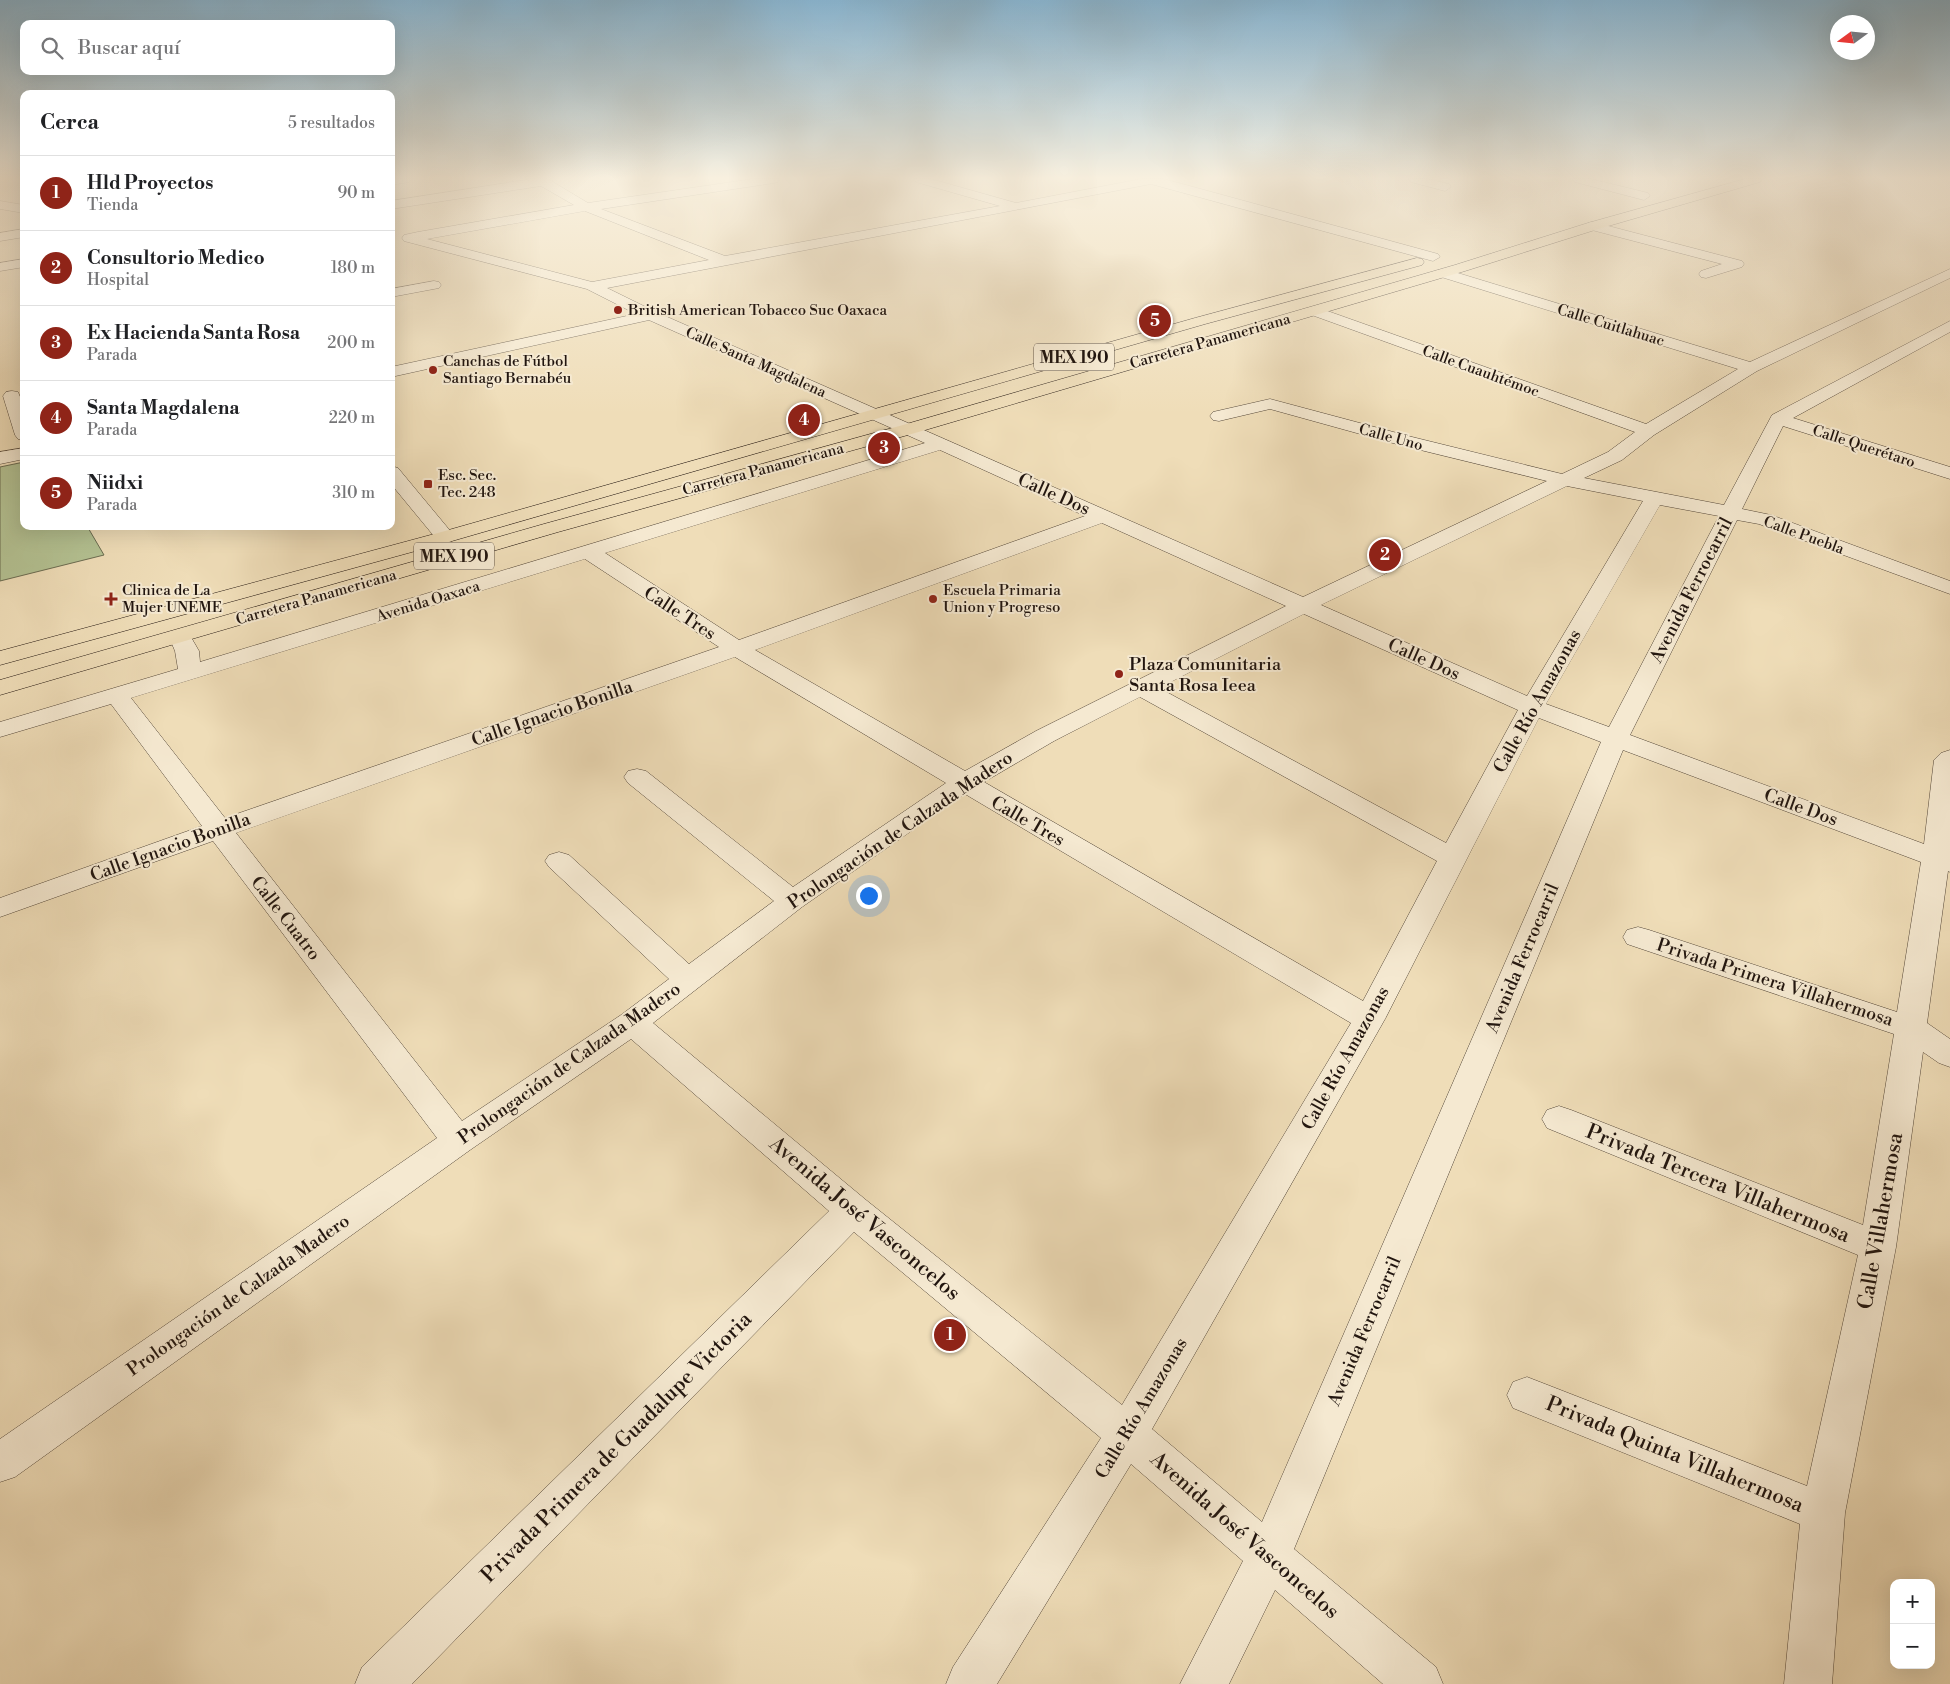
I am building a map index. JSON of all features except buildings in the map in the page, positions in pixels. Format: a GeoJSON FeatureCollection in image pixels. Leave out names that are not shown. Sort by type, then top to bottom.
{"type":"FeatureCollection","features":[{"type":"Feature","properties":{"kind":"highway","name":"Carretera Panamericana"},"geometry":{"type":"LineString","coordinates":[[0,658],[445,536],[1200,321],[1433,258]]}},
{"type":"Feature","properties":{"kind":"highway","name":"Carretera Panamericana"},"geometry":{"type":"LineString","coordinates":[[0,688],[552,528],[909,429],[1492,258]]}},
{"type":"Feature","properties":{"kind":"street","name":"Calle Santa Magdalena"},"geometry":{"type":"LineString","coordinates":[[481,258],[592,286],[650,315],[909,429]]}},
{"type":"Feature","properties":{"kind":"street"},"geometry":{"type":"LineString","coordinates":[[716,258],[722,260]]}},
{"type":"Feature","properties":{"kind":"street"},"geometry":{"type":"LineString","coordinates":[[592,286],[735,258]]}},
{"type":"Feature","properties":{"kind":"street"},"geometry":{"type":"LineString","coordinates":[[1706,274],[1737,264],[1713,258]]}},
{"type":"Feature","properties":{"kind":"street"},"geometry":{"type":"LineString","coordinates":[[0,268],[20,264]]}},
{"type":"Feature","properties":{"kind":"street"},"geometry":{"type":"LineString","coordinates":[[0,268],[20,269]]}},
{"type":"Feature","properties":{"kind":"street","name":"Calle Cuitlahuac"},"geometry":{"type":"LineString","coordinates":[[1443,273],[1751,368]]}},
{"type":"Feature","properties":{"kind":"street","name":"Prolongación de Calzada Madero"},"geometry":{"type":"LineString","coordinates":[[0,1463],[458,1141],[632,1023],[792,901],[963,783],[1045,736],[1304,605],[1615,456],[1648,431],[1751,368],[1950,273]]}},
{"type":"Feature","properties":{"kind":"street"},"geometry":{"type":"LineString","coordinates":[[395,292],[434,285]]}},
{"type":"Feature","properties":{"kind":"street","name":"Calle Cuauhtémoc"},"geometry":{"type":"LineString","coordinates":[[1314,311],[1648,431]]}},
{"type":"Feature","properties":{"kind":"street"},"geometry":{"type":"LineString","coordinates":[[395,371],[650,315]]}},
{"type":"Feature","properties":{"kind":"street"},"geometry":{"type":"LineString","coordinates":[[1778,418],[1950,326]]}},
{"type":"Feature","properties":{"kind":"street"},"geometry":{"type":"LineString","coordinates":[[12,396],[20,422]]}},
{"type":"Feature","properties":{"kind":"street","name":"Calle Uno"},"geometry":{"type":"LineString","coordinates":[[1218,416],[1270,404],[1406,441],[1564,480]]}},
{"type":"Feature","properties":{"kind":"street","name":"Calle Querétaro"},"geometry":{"type":"LineString","coordinates":[[1778,418],[1950,473]]}},
{"type":"Feature","properties":{"kind":"street","name":"Avenida Ferrocarril"},"geometry":{"type":"LineString","coordinates":[[1204,1684],[1269,1556],[1615,739],[1778,418]]}},
{"type":"Feature","properties":{"kind":"street","name":"Calle Dos"},"geometry":{"type":"LineString","coordinates":[[909,429],[1532,707],[1943,859]]}},
{"type":"Feature","properties":{"kind":"street","name":"Avenida Oaxaca"},"geometry":{"type":"LineString","coordinates":[[0,730],[942,444]]}},
{"type":"Feature","properties":{"kind":"street"},"geometry":{"type":"LineString","coordinates":[[0,458],[20,454]]}},
{"type":"Feature","properties":{"kind":"street"},"geometry":{"type":"LineString","coordinates":[[395,477],[445,536]]}},
{"type":"Feature","properties":{"kind":"street"},"geometry":{"type":"LineString","coordinates":[[1564,480],[1654,499]]}},
{"type":"Feature","properties":{"kind":"street","name":"Calle Puebla"},"geometry":{"type":"LineString","coordinates":[[1654,499],[1764,520],[1949,583]]}},
{"type":"Feature","properties":{"kind":"street","name":"Calle Río Amazonas"},"geometry":{"type":"LineString","coordinates":[[970,1684],[1127,1434],[1369,1019],[1532,707],[1654,499]]}},
{"type":"Feature","properties":{"kind":"street","name":"Calle Ignacio Bonilla"},"geometry":{"type":"LineString","coordinates":[[0,908],[737,649],[1104,516]]}},
{"type":"Feature","properties":{"kind":"street","name":"Calle Tres"},"geometry":{"type":"LineString","coordinates":[[589,552],[737,649],[1369,1019]]}},
{"type":"Feature","properties":{"kind":"street"},"geometry":{"type":"LineString","coordinates":[[180,637],[187,651],[190,673]]}},
{"type":"Feature","properties":{"kind":"street"},"geometry":{"type":"LineString","coordinates":[[1141,688],[1452,858]]}},
{"type":"Feature","properties":{"kind":"street","name":"Calle Cuatro"},"geometry":{"type":"LineString","coordinates":[[116,695],[458,1141]]}},
{"type":"Feature","properties":{"kind":"street","name":"Calle Villahermosa"},"geometry":{"type":"LineString","coordinates":[[1808,1684],[1823,1513],[1878,1247],[1911,1028],[1943,859],[1948,760],[1950,758]]}},
{"type":"Feature","properties":{"kind":"street"},"geometry":{"type":"LineString","coordinates":[[637,776],[792,901]]}},
{"type":"Feature","properties":{"kind":"street"},"geometry":{"type":"LineString","coordinates":[[559,861],[688,980]]}},
{"type":"Feature","properties":{"kind":"street","name":"Privada Primera Villahermosa"},"geometry":{"type":"LineString","coordinates":[[1638,937],[1911,1028],[1950,1055]]}},
{"type":"Feature","properties":{"kind":"street","name":"Avenida José Vasconcelos"},"geometry":{"type":"LineString","coordinates":[[632,1023],[853,1210],[1127,1434],[1419,1684]]}},
{"type":"Feature","properties":{"kind":"street","name":"Privada Tercera Villahermosa"},"geometry":{"type":"LineString","coordinates":[[1559,1119],[1878,1247]]}},
{"type":"Feature","properties":{"kind":"street","name":"Privada Primera de Guadalupe Victoria"},"geometry":{"type":"LineString","coordinates":[[380,1684],[853,1210]]}},
{"type":"Feature","properties":{"kind":"street","name":"Privada Quinta Villahermosa"},"geometry":{"type":"LineString","coordinates":[[1527,1395],[1823,1513]]}},
{"type":"Feature","properties":{"kind":"green space"},"geometry":{"type":"Polygon","coordinates":[[[20,463],[20,530],[89,530],[104,555],[0,581],[0,467],[20,463]]]}},
{"type":"Feature","properties":{"kind":"place","name":"British American Tobacco Suc Oaxaca"},"geometry":{"type":"Point","coordinates":[618,310]}},
{"type":"Feature","properties":{"kind":"place","name":"Niidxi"},"geometry":{"type":"Point","coordinates":[1155,321]}},
{"type":"Feature","properties":{"kind":"place","name":"Canchas de Fútbol Santiago Bernabéu"},"geometry":{"type":"Point","coordinates":[433,370]}},
{"type":"Feature","properties":{"kind":"place","name":"Santa Magdalena"},"geometry":{"type":"Point","coordinates":[804,420]}},
{"type":"Feature","properties":{"kind":"place","name":"Ex Hacienda Santa Rosa"},"geometry":{"type":"Point","coordinates":[884,448]}},
{"type":"Feature","properties":{"kind":"place","name":"Esc. Sec. Tec. 248"},"geometry":{"type":"Point","coordinates":[428,484]}},
{"type":"Feature","properties":{"kind":"place","name":"Consultorio Medico"},"geometry":{"type":"Point","coordinates":[1385,555]}},
{"type":"Feature","properties":{"kind":"place","name":"Clinica de La Mujer UNEME"},"geometry":{"type":"Point","coordinates":[111,599]}},
{"type":"Feature","properties":{"kind":"place","name":"Escuela Primaria Union y Progreso"},"geometry":{"type":"Point","coordinates":[933,599]}},
{"type":"Feature","properties":{"kind":"place","name":"Plaza Comunitaria Santa Rosa Ieea"},"geometry":{"type":"Point","coordinates":[1119,674]}},
{"type":"Feature","properties":{"kind":"place","name":"Hld Proyectos"},"geometry":{"type":"Point","coordinates":[950,1335]}}]}
